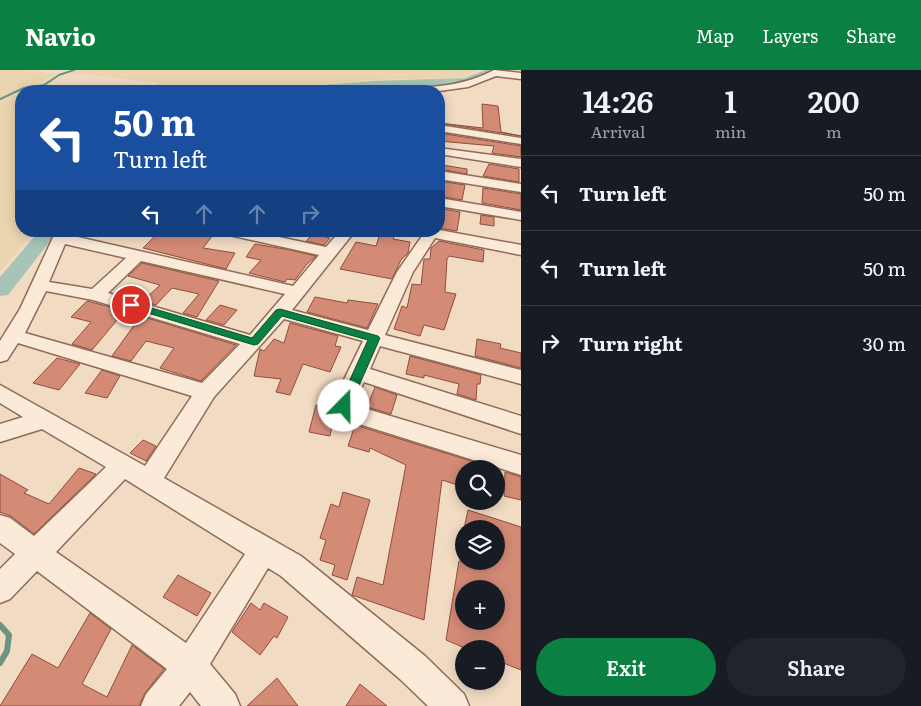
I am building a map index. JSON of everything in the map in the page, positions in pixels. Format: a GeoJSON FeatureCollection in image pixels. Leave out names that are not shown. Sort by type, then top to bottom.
{"type":"FeatureCollection","features":[{"type":"Feature","properties":{"kind":"street"},"geometry":{"type":"LineString","coordinates":[[445,87],[480,82],[498,72],[521,76]]}},
{"type":"Feature","properties":{"kind":"street"},"geometry":{"type":"LineString","coordinates":[[445,122],[521,132]]}},
{"type":"Feature","properties":{"kind":"street"},"geometry":{"type":"LineString","coordinates":[[445,129],[521,141]]}},
{"type":"Feature","properties":{"kind":"street"},"geometry":{"type":"LineString","coordinates":[[445,152],[521,163]]}},
{"type":"Feature","properties":{"kind":"street"},"geometry":{"type":"LineString","coordinates":[[445,176],[521,188]]}},
{"type":"Feature","properties":{"kind":"street"},"geometry":{"type":"LineString","coordinates":[[445,203],[521,216]]}},
{"type":"Feature","properties":{"kind":"street"},"geometry":{"type":"LineString","coordinates":[[445,236],[521,250]]}},
{"type":"Feature","properties":{"kind":"street"},"geometry":{"type":"LineString","coordinates":[[0,355],[14,336],[61,237]]}},
{"type":"Feature","properties":{"kind":"street"},"geometry":{"type":"LineString","coordinates":[[69,237],[138,256],[297,292]]}},
{"type":"Feature","properties":{"kind":"street"},"geometry":{"type":"LineString","coordinates":[[258,237],[330,252]]}},
{"type":"Feature","properties":{"kind":"street"},"geometry":{"type":"LineString","coordinates":[[149,481],[206,392],[254,342],[343,237]]}},
{"type":"Feature","properties":{"kind":"street"},"geometry":{"type":"LineString","coordinates":[[423,237],[344,402],[346,409],[352,414],[521,465]]}},
{"type":"Feature","properties":{"kind":"street"},"geometry":{"type":"LineString","coordinates":[[96,295],[138,256]]}},
{"type":"Feature","properties":{"kind":"street"},"geometry":{"type":"LineString","coordinates":[[39,285],[96,295],[254,342]]}},
{"type":"Feature","properties":{"kind":"street"},"geometry":{"type":"LineString","coordinates":[[280,312],[521,377]]}},
{"type":"Feature","properties":{"kind":"street"},"geometry":{"type":"LineString","coordinates":[[14,336],[206,392]]}},
{"type":"Feature","properties":{"kind":"street"},"geometry":{"type":"LineString","coordinates":[[358,373],[521,425]]}},
{"type":"Feature","properties":{"kind":"street"},"geometry":{"type":"LineString","coordinates":[[0,393],[42,420],[124,466],[305,576],[413,668],[452,706]]}},
{"type":"Feature","properties":{"kind":"street"},"geometry":{"type":"LineString","coordinates":[[0,433],[42,420]]}},
{"type":"Feature","properties":{"kind":"street"},"geometry":{"type":"LineString","coordinates":[[0,589],[124,466]]}},
{"type":"Feature","properties":{"kind":"street"},"geometry":{"type":"LineString","coordinates":[[0,526],[36,555],[190,666],[223,706]]}},
{"type":"Feature","properties":{"kind":"street"},"geometry":{"type":"LineString","coordinates":[[158,706],[190,666],[264,550]]}},
{"type":"Feature","properties":{"kind":"shaded area"},"geometry":{"type":"Polygon","coordinates":[[[0,70],[25,70],[57,74],[32,85],[15,85],[15,93],[10,95],[15,95],[15,237],[31,237],[0,271],[0,70]]]}},
{"type":"Feature","properties":{"kind":"shaded area"},"geometry":{"type":"Polygon","coordinates":[[[79,70],[477,70],[463,77],[370,80],[309,85],[156,85],[160,83],[70,73],[79,70]]]}},
{"type":"Feature","properties":{"kind":"building"},"geometry":{"type":"Polygon","coordinates":[[[482,104],[498,106],[501,132],[521,136],[445,124],[483,128],[482,104]]]}},
{"type":"Feature","properties":{"kind":"building"},"geometry":{"type":"Polygon","coordinates":[[[445,134],[521,146],[521,157],[492,153],[494,146],[445,142],[445,134]]]}},
{"type":"Feature","properties":{"kind":"building"},"geometry":{"type":"Polygon","coordinates":[[[489,164],[519,169],[519,182],[483,176],[489,164]]]}},
{"type":"Feature","properties":{"kind":"building"},"geometry":{"type":"Polygon","coordinates":[[[445,165],[467,169],[467,174],[445,170],[445,165]]]}},
{"type":"Feature","properties":{"kind":"building"},"geometry":{"type":"Polygon","coordinates":[[[445,182],[465,185],[462,200],[445,197],[445,182]]]}},
{"type":"Feature","properties":{"kind":"building"},"geometry":{"type":"Polygon","coordinates":[[[483,188],[521,194],[521,210],[482,203],[483,188]]]}},
{"type":"Feature","properties":{"kind":"building"},"geometry":{"type":"Polygon","coordinates":[[[445,209],[460,212],[457,231],[445,229],[445,209]]]}},
{"type":"Feature","properties":{"kind":"building"},"geometry":{"type":"Polygon","coordinates":[[[481,215],[494,217],[494,226],[480,224],[481,215]]]}},
{"type":"Feature","properties":{"kind":"building"},"geometry":{"type":"Polygon","coordinates":[[[154,237],[211,237],[203,248],[235,253],[226,269],[143,248],[154,237]]]}},
{"type":"Feature","properties":{"kind":"building"},"geometry":{"type":"Polygon","coordinates":[[[310,237],[330,238],[324,245],[306,241],[310,237]]]}},
{"type":"Feature","properties":{"kind":"building"},"geometry":{"type":"Polygon","coordinates":[[[379,237],[394,237],[393,239],[410,242],[408,253],[401,260],[392,279],[340,269],[356,242],[376,246],[379,237]]]}},
{"type":"Feature","properties":{"kind":"building"},"geometry":{"type":"Polygon","coordinates":[[[439,241],[484,250],[483,262],[449,256],[447,259],[445,292],[456,294],[444,330],[424,325],[420,336],[394,329],[402,306],[407,308],[412,284],[421,285],[424,259],[430,259],[431,248],[439,241]]]}},
{"type":"Feature","properties":{"kind":"building"},"geometry":{"type":"Polygon","coordinates":[[[255,244],[316,256],[307,264],[295,280],[287,279],[285,282],[249,273],[261,260],[246,257],[255,244]]]}},
{"type":"Feature","properties":{"kind":"building"},"geometry":{"type":"Polygon","coordinates":[[[142,263],[219,281],[197,317],[183,313],[199,294],[172,288],[156,305],[143,301],[160,285],[128,276],[142,263]]]}},
{"type":"Feature","properties":{"kind":"building"},"geometry":{"type":"Polygon","coordinates":[[[315,297],[347,303],[348,300],[378,304],[367,328],[307,312],[315,297]]]}},
{"type":"Feature","properties":{"kind":"building"},"geometry":{"type":"Polygon","coordinates":[[[87,301],[125,311],[123,314],[131,313],[236,345],[201,381],[160,368],[174,348],[146,341],[131,361],[112,356],[135,324],[122,314],[92,350],[72,344],[91,322],[71,317],[87,301]]]}},
{"type":"Feature","properties":{"kind":"building"},"geometry":{"type":"Polygon","coordinates":[[[220,305],[237,310],[224,325],[206,320],[220,305]]]}},
{"type":"Feature","properties":{"kind":"building"},"geometry":{"type":"Polygon","coordinates":[[[290,323],[338,336],[335,346],[341,347],[330,372],[303,364],[290,395],[276,392],[281,379],[254,376],[260,349],[264,351],[274,339],[284,343],[290,323]]]}},
{"type":"Feature","properties":{"kind":"building"},"geometry":{"type":"Polygon","coordinates":[[[477,339],[501,344],[500,348],[521,353],[521,368],[475,356],[477,339]]]}},
{"type":"Feature","properties":{"kind":"building"},"geometry":{"type":"Polygon","coordinates":[[[410,356],[481,375],[480,384],[477,384],[476,400],[457,394],[459,384],[424,375],[424,378],[406,374],[410,356]]]}},
{"type":"Feature","properties":{"kind":"building"},"geometry":{"type":"Polygon","coordinates":[[[57,358],[80,364],[59,390],[33,383],[57,358]]]}},
{"type":"Feature","properties":{"kind":"building"},"geometry":{"type":"Polygon","coordinates":[[[102,370],[120,376],[107,398],[85,393],[102,370]]]}},
{"type":"Feature","properties":{"kind":"building"},"geometry":{"type":"Polygon","coordinates":[[[375,387],[397,395],[391,414],[367,407],[375,387]]]}},
{"type":"Feature","properties":{"kind":"building"},"geometry":{"type":"Polygon","coordinates":[[[316,405],[334,409],[330,436],[309,432],[316,405]]]}},
{"type":"Feature","properties":{"kind":"building"},"geometry":{"type":"Polygon","coordinates":[[[355,425],[468,460],[455,460],[455,484],[442,480],[424,620],[352,595],[357,577],[383,585],[406,465],[370,448],[369,452],[348,446],[355,425]]]}},
{"type":"Feature","properties":{"kind":"building"},"geometry":{"type":"Polygon","coordinates":[[[143,440],[156,446],[146,461],[130,453],[143,440]]]}},
{"type":"Feature","properties":{"kind":"building"},"geometry":{"type":"Polygon","coordinates":[[[79,468],[96,474],[34,534],[11,516],[0,512],[0,474],[28,490],[24,493],[49,504],[79,468]]]}},
{"type":"Feature","properties":{"kind":"building"},"geometry":{"type":"Polygon","coordinates":[[[505,472],[521,477],[521,500],[505,496],[505,472]]]}},
{"type":"Feature","properties":{"kind":"building"},"geometry":{"type":"Polygon","coordinates":[[[343,492],[370,500],[347,580],[332,575],[335,565],[320,560],[326,540],[320,538],[331,504],[339,507],[343,492]]]}},
{"type":"Feature","properties":{"kind":"building"},"geometry":{"type":"Polygon","coordinates":[[[468,510],[499,520],[466,520],[468,510]]]}},
{"type":"Feature","properties":{"kind":"building"},"geometry":{"type":"Polygon","coordinates":[[[505,522],[521,527],[521,670],[505,664],[505,640],[455,640],[455,644],[446,640],[455,585],[455,630],[505,630],[505,580],[456,580],[458,570],[505,570],[505,522]]]}},
{"type":"Feature","properties":{"kind":"building"},"geometry":{"type":"Polygon","coordinates":[[[178,575],[211,593],[197,616],[163,597],[178,575]]]}},
{"type":"Feature","properties":{"kind":"building"},"geometry":{"type":"Polygon","coordinates":[[[251,603],[260,610],[264,603],[288,617],[277,638],[274,636],[260,655],[232,632],[251,603]]]}},
{"type":"Feature","properties":{"kind":"building"},"geometry":{"type":"Polygon","coordinates":[[[90,613],[111,629],[82,684],[107,697],[132,645],[164,669],[145,693],[139,706],[0,706],[32,654],[58,668],[90,613]]]}},
{"type":"Feature","properties":{"kind":"building"},"geometry":{"type":"Polygon","coordinates":[[[277,678],[298,706],[247,706],[277,678]]]}},
{"type":"Feature","properties":{"kind":"building"},"geometry":{"type":"Polygon","coordinates":[[[360,684],[387,706],[346,706],[360,684]]]}},
{"type":"Feature","properties":{"kind":"waterway"},"geometry":{"type":"LineString","coordinates":[[44,85],[59,75],[74,70]]}},
{"type":"Feature","properties":{"kind":"waterway"},"geometry":{"type":"LineString","coordinates":[[361,85],[467,81],[494,70]]}},
{"type":"Feature","properties":{"kind":"waterway"},"geometry":{"type":"LineString","coordinates":[[0,99],[15,92]]}},
{"type":"Feature","properties":{"kind":"waterway"},"geometry":{"type":"LineString","coordinates":[[0,290],[44,237]]}},
{"type":"Feature","properties":{"kind":"waterway"},"geometry":{"type":"LineString","coordinates":[[0,625],[9,635],[7,651],[0,663]]}},
{"type":"Feature","properties":{"kind":"route"},"geometry":{"type":"LineString","coordinates":[[131,305],[254,342],[280,312],[374,338],[344,402],[344,406]]}}]}
